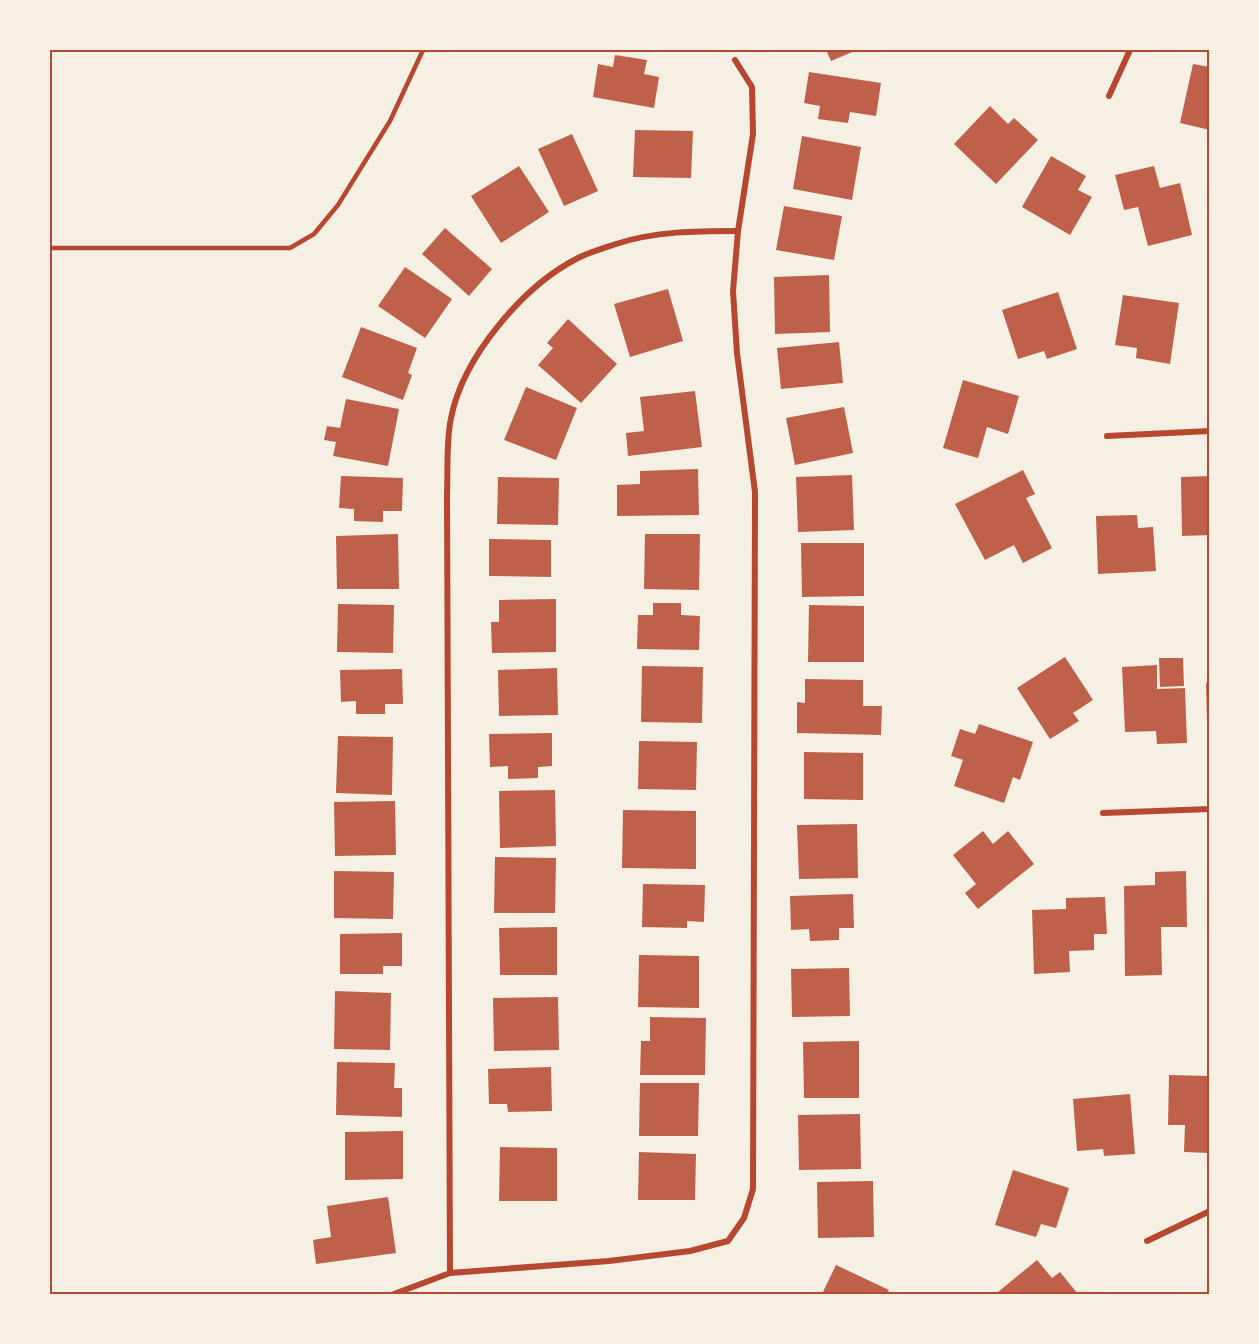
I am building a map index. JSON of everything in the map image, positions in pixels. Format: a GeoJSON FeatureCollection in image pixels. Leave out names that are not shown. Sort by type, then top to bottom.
{"type":"FeatureCollection","features":[{"type":"Feature","properties":{"kind":"street"},"geometry":{"type":"LineString","coordinates":[[1109,96],[1130,50]]}},
{"type":"Feature","properties":{"kind":"street"},"geometry":{"type":"LineString","coordinates":[[394,1294],[450,1273],[609,1261],[690,1251],[728,1241],[744,1218],[753,1189],[755,492],[737,353],[733,291],[738,231],[753,134],[752,87],[735,60]]}},
{"type":"Feature","properties":{"kind":"street"},"geometry":{"type":"LineString","coordinates":[[450,1273],[447,495],[451,418],[467,373],[490,335],[541,283],[578,259],[617,243],[660,234],[738,231]]}},
{"type":"Feature","properties":{"kind":"street"},"geometry":{"type":"LineString","coordinates":[[1107,436],[1209,431]]}},
{"type":"Feature","properties":{"kind":"street"},"geometry":{"type":"LineString","coordinates":[[1103,813],[1209,809]]}},
{"type":"Feature","properties":{"kind":"street"},"geometry":{"type":"LineString","coordinates":[[1147,1241],[1209,1211]]}},
{"type":"Feature","properties":{"kind":"lane"},"geometry":{"type":"LineString","coordinates":[[50,248],[290,248],[314,234],[338,205],[390,121],[423,50]]}},
{"type":"Feature","properties":{"kind":"building"},"geometry":{"type":"Polygon","coordinates":[[[826,50],[857,50],[831,61],[826,50]]]}},
{"type":"Feature","properties":{"kind":"building"},"geometry":{"type":"Polygon","coordinates":[[[615,55],[647,60],[644,74],[659,77],[654,108],[593,97],[598,64],[613,67],[615,55]]]}},
{"type":"Feature","properties":{"kind":"building"},"geometry":{"type":"Polygon","coordinates":[[[1193,64],[1210,67],[1210,130],[1180,123],[1193,64]]]}},
{"type":"Feature","properties":{"kind":"building"},"geometry":{"type":"Polygon","coordinates":[[[809,72],[881,83],[876,116],[850,112],[848,123],[818,119],[820,106],[804,103],[809,72]]]}},
{"type":"Feature","properties":{"kind":"building"},"geometry":{"type":"Polygon","coordinates":[[[990,106],[1008,124],[1014,118],[1038,140],[996,184],[954,144],[990,106]]]}},
{"type":"Feature","properties":{"kind":"building"},"geometry":{"type":"Polygon","coordinates":[[[635,130],[693,131],[691,178],[633,177],[635,130]]]}},
{"type":"Feature","properties":{"kind":"building"},"geometry":{"type":"Polygon","coordinates":[[[572,134],[598,191],[564,206],[538,149],[572,134]]]}},
{"type":"Feature","properties":{"kind":"building"},"geometry":{"type":"Polygon","coordinates":[[[802,136],[861,147],[852,200],[793,189],[802,136]]]}},
{"type":"Feature","properties":{"kind":"building"},"geometry":{"type":"Polygon","coordinates":[[[1051,156],[1086,176],[1078,190],[1092,197],[1070,235],[1022,207],[1051,156]]]}},
{"type":"Feature","properties":{"kind":"building"},"geometry":{"type":"Polygon","coordinates":[[[519,166],[549,212],[501,243],[471,196],[519,166]]]}},
{"type":"Feature","properties":{"kind":"building"},"geometry":{"type":"Polygon","coordinates":[[[1154,166],[1160,188],[1180,183],[1192,235],[1148,246],[1138,207],[1124,210],[1115,175],[1154,166]]]}},
{"type":"Feature","properties":{"kind":"building"},"geometry":{"type":"Polygon","coordinates":[[[784,206],[842,216],[834,260],[776,250],[784,206]]]}},
{"type":"Feature","properties":{"kind":"building"},"geometry":{"type":"Polygon","coordinates":[[[445,228],[492,269],[469,296],[422,254],[445,228]]]}},
{"type":"Feature","properties":{"kind":"building"},"geometry":{"type":"Polygon","coordinates":[[[405,267],[452,299],[425,338],[378,306],[405,267]]]}},
{"type":"Feature","properties":{"kind":"building"},"geometry":{"type":"Polygon","coordinates":[[[829,275],[830,332],[775,334],[774,277],[829,275]]]}},
{"type":"Feature","properties":{"kind":"building"},"geometry":{"type":"Polygon","coordinates":[[[668,289],[683,341],[630,357],[614,304],[668,289]]]}},
{"type":"Feature","properties":{"kind":"building"},"geometry":{"type":"Polygon","coordinates":[[[1058,292],[1077,349],[1047,359],[1044,351],[1018,359],[1002,310],[1058,292]]]}},
{"type":"Feature","properties":{"kind":"building"},"geometry":{"type":"Polygon","coordinates":[[[1123,295],[1179,303],[1170,364],[1136,358],[1137,348],[1115,345],[1123,295]]]}},
{"type":"Feature","properties":{"kind":"building"},"geometry":{"type":"Polygon","coordinates":[[[568,319],[617,364],[581,403],[538,365],[553,348],[547,343],[568,319]]]}},
{"type":"Feature","properties":{"kind":"building"},"geometry":{"type":"Polygon","coordinates":[[[361,327],[417,348],[408,373],[412,375],[403,400],[342,377],[361,327]]]}},
{"type":"Feature","properties":{"kind":"building"},"geometry":{"type":"Polygon","coordinates":[[[839,342],[843,383],[781,389],[777,348],[839,342]]]}},
{"type":"Feature","properties":{"kind":"building"},"geometry":{"type":"Polygon","coordinates":[[[963,380],[1019,396],[1008,434],[987,427],[978,458],[943,448],[963,380]]]}},
{"type":"Feature","properties":{"kind":"building"},"geometry":{"type":"Polygon","coordinates":[[[526,387],[577,408],[556,460],[504,440],[526,387]]]}},
{"type":"Feature","properties":{"kind":"building"},"geometry":{"type":"Polygon","coordinates":[[[695,391],[702,447],[628,456],[626,433],[644,431],[640,397],[695,391]]]}},
{"type":"Feature","properties":{"kind":"building"},"geometry":{"type":"Polygon","coordinates":[[[346,399],[399,409],[388,466],[333,456],[336,442],[324,440],[327,426],[340,428],[346,399]]]}},
{"type":"Feature","properties":{"kind":"building"},"geometry":{"type":"Polygon","coordinates":[[[844,407],[853,453],[795,465],[786,418],[844,407]]]}},
{"type":"Feature","properties":{"kind":"building"},"geometry":{"type":"Polygon","coordinates":[[[698,469],[699,515],[617,516],[617,485],[640,484],[640,471],[698,469]]]}},
{"type":"Feature","properties":{"kind":"building"},"geometry":{"type":"Polygon","coordinates":[[[1023,470],[1035,494],[1026,498],[1052,548],[1023,563],[1014,545],[985,560],[955,504],[1023,470]]]}},
{"type":"Feature","properties":{"kind":"building"},"geometry":{"type":"Polygon","coordinates":[[[852,475],[854,530],[798,532],[796,477],[852,475]]]}},
{"type":"Feature","properties":{"kind":"building"},"geometry":{"type":"Polygon","coordinates":[[[341,476],[403,478],[402,511],[383,511],[383,522],[354,521],[354,509],[339,508],[341,476]]]}},
{"type":"Feature","properties":{"kind":"building"},"geometry":{"type":"Polygon","coordinates":[[[1210,476],[1210,535],[1182,536],[1181,477],[1210,476]]]}},
{"type":"Feature","properties":{"kind":"building"},"geometry":{"type":"Polygon","coordinates":[[[498,477],[559,478],[558,525],[497,524],[498,477]]]}},
{"type":"Feature","properties":{"kind":"building"},"geometry":{"type":"Polygon","coordinates":[[[1137,515],[1138,528],[1153,527],[1156,571],[1098,574],[1096,516],[1137,515]]]}},
{"type":"Feature","properties":{"kind":"building"},"geometry":{"type":"Polygon","coordinates":[[[398,534],[399,589],[337,589],[336,536],[398,534]]]}},
{"type":"Feature","properties":{"kind":"building"},"geometry":{"type":"Polygon","coordinates":[[[645,534],[700,534],[699,590],[644,589],[645,534]]]}},
{"type":"Feature","properties":{"kind":"building"},"geometry":{"type":"Polygon","coordinates":[[[489,539],[551,540],[551,577],[489,576],[489,539]]]}},
{"type":"Feature","properties":{"kind":"building"},"geometry":{"type":"Polygon","coordinates":[[[801,543],[864,543],[864,596],[802,597],[801,543]]]}},
{"type":"Feature","properties":{"kind":"building"},"geometry":{"type":"Polygon","coordinates":[[[556,599],[556,652],[492,653],[491,622],[499,622],[499,600],[556,599]]]}},
{"type":"Feature","properties":{"kind":"building"},"geometry":{"type":"Polygon","coordinates":[[[653,603],[681,603],[681,615],[700,616],[699,650],[637,649],[638,615],[653,615],[653,603]]]}},
{"type":"Feature","properties":{"kind":"building"},"geometry":{"type":"Polygon","coordinates":[[[338,604],[394,605],[393,653],[337,652],[338,604]]]}},
{"type":"Feature","properties":{"kind":"building"},"geometry":{"type":"Polygon","coordinates":[[[809,605],[864,606],[864,662],[808,662],[809,605]]]}},
{"type":"Feature","properties":{"kind":"building"},"geometry":{"type":"Polygon","coordinates":[[[1065,657],[1093,700],[1073,713],[1079,721],[1050,739],[1017,688],[1065,657]]]}},
{"type":"Feature","properties":{"kind":"building"},"geometry":{"type":"Polygon","coordinates":[[[1159,658],[1183,658],[1184,686],[1160,687],[1159,658]]]}},
{"type":"Feature","properties":{"kind":"building"},"geometry":{"type":"Polygon","coordinates":[[[1157,665],[1157,689],[1185,688],[1187,743],[1157,744],[1156,731],[1125,732],[1122,667],[1157,665]]]}},
{"type":"Feature","properties":{"kind":"building"},"geometry":{"type":"Polygon","coordinates":[[[642,666],[703,667],[702,723],[641,722],[642,666]]]}},
{"type":"Feature","properties":{"kind":"building"},"geometry":{"type":"Polygon","coordinates":[[[557,668],[558,715],[499,716],[498,670],[557,668]]]}},
{"type":"Feature","properties":{"kind":"building"},"geometry":{"type":"Polygon","coordinates":[[[402,669],[403,704],[385,704],[385,714],[356,714],[356,701],[341,702],[340,670],[402,669]]]}},
{"type":"Feature","properties":{"kind":"building"},"geometry":{"type":"Polygon","coordinates":[[[805,679],[863,680],[863,706],[882,706],[881,735],[797,733],[797,702],[805,703],[805,679]]]}},
{"type":"Feature","properties":{"kind":"building"},"geometry":{"type":"Polygon","coordinates":[[[1210,682],[1210,756],[1208,756],[1206,683],[1210,682]]]}},
{"type":"Feature","properties":{"kind":"building"},"geometry":{"type":"Polygon","coordinates":[[[979,724],[1033,742],[1020,780],[1013,777],[1004,803],[954,786],[963,760],[951,756],[960,729],[975,734],[979,724]]]}},
{"type":"Feature","properties":{"kind":"building"},"geometry":{"type":"Polygon","coordinates":[[[552,733],[552,766],[538,767],[538,778],[508,779],[508,766],[490,767],[489,734],[552,733]]]}},
{"type":"Feature","properties":{"kind":"building"},"geometry":{"type":"Polygon","coordinates":[[[338,736],[393,737],[392,795],[336,793],[338,736]]]}},
{"type":"Feature","properties":{"kind":"building"},"geometry":{"type":"Polygon","coordinates":[[[639,741],[697,742],[696,790],[638,789],[639,741]]]}},
{"type":"Feature","properties":{"kind":"building"},"geometry":{"type":"Polygon","coordinates":[[[804,752],[863,753],[863,800],[804,799],[804,752]]]}},
{"type":"Feature","properties":{"kind":"building"},"geometry":{"type":"Polygon","coordinates":[[[555,790],[556,846],[500,848],[499,791],[555,790]]]}},
{"type":"Feature","properties":{"kind":"building"},"geometry":{"type":"Polygon","coordinates":[[[395,801],[396,855],[335,856],[334,802],[395,801]]]}},
{"type":"Feature","properties":{"kind":"building"},"geometry":{"type":"Polygon","coordinates":[[[623,810],[696,811],[696,869],[622,868],[623,810]]]}},
{"type":"Feature","properties":{"kind":"building"},"geometry":{"type":"Polygon","coordinates":[[[857,824],[858,878],[799,879],[797,825],[857,824]]]}},
{"type":"Feature","properties":{"kind":"building"},"geometry":{"type":"Polygon","coordinates":[[[983,831],[993,844],[1008,831],[1034,864],[978,909],[965,893],[976,884],[953,855],[983,831]]]}},
{"type":"Feature","properties":{"kind":"building"},"geometry":{"type":"Polygon","coordinates":[[[495,857],[556,858],[555,913],[494,913],[495,857]]]}},
{"type":"Feature","properties":{"kind":"building"},"geometry":{"type":"Polygon","coordinates":[[[334,871],[394,872],[393,919],[334,918],[334,871]]]}},
{"type":"Feature","properties":{"kind":"building"},"geometry":{"type":"Polygon","coordinates":[[[1186,871],[1187,927],[1161,927],[1162,975],[1125,976],[1124,886],[1155,885],[1155,872],[1186,871]]]}},
{"type":"Feature","properties":{"kind":"building"},"geometry":{"type":"Polygon","coordinates":[[[643,884],[705,885],[704,922],[687,921],[687,928],[642,927],[643,884]]]}},
{"type":"Feature","properties":{"kind":"building"},"geometry":{"type":"Polygon","coordinates":[[[853,894],[854,928],[839,928],[839,940],[810,941],[809,929],[791,930],[790,896],[853,894]]]}},
{"type":"Feature","properties":{"kind":"building"},"geometry":{"type":"Polygon","coordinates":[[[1105,897],[1107,934],[1094,934],[1094,950],[1069,951],[1070,972],[1034,974],[1032,910],[1066,909],[1066,898],[1105,897]]]}},
{"type":"Feature","properties":{"kind":"building"},"geometry":{"type":"Polygon","coordinates":[[[557,927],[557,975],[500,975],[499,928],[557,927]]]}},
{"type":"Feature","properties":{"kind":"building"},"geometry":{"type":"Polygon","coordinates":[[[402,933],[402,966],[383,966],[383,974],[340,974],[340,934],[402,933]]]}},
{"type":"Feature","properties":{"kind":"building"},"geometry":{"type":"Polygon","coordinates":[[[639,955],[699,956],[699,1008],[638,1007],[639,955]]]}},
{"type":"Feature","properties":{"kind":"building"},"geometry":{"type":"Polygon","coordinates":[[[849,968],[850,1016],[792,1017],[791,969],[849,968]]]}},
{"type":"Feature","properties":{"kind":"building"},"geometry":{"type":"Polygon","coordinates":[[[335,991],[391,993],[390,1050],[334,1049],[335,991]]]}},
{"type":"Feature","properties":{"kind":"building"},"geometry":{"type":"Polygon","coordinates":[[[558,997],[559,1050],[494,1051],[493,998],[558,997]]]}},
{"type":"Feature","properties":{"kind":"building"},"geometry":{"type":"Polygon","coordinates":[[[650,1017],[706,1018],[705,1075],[640,1075],[641,1041],[650,1041],[650,1017]]]}},
{"type":"Feature","properties":{"kind":"building"},"geometry":{"type":"Polygon","coordinates":[[[859,1041],[859,1098],[804,1098],[803,1042],[859,1041]]]}},
{"type":"Feature","properties":{"kind":"building"},"geometry":{"type":"Polygon","coordinates":[[[337,1062],[395,1063],[394,1088],[402,1088],[402,1117],[336,1115],[337,1062]]]}},
{"type":"Feature","properties":{"kind":"building"},"geometry":{"type":"Polygon","coordinates":[[[551,1067],[552,1111],[508,1112],[507,1104],[489,1104],[488,1069],[551,1067]]]}},
{"type":"Feature","properties":{"kind":"building"},"geometry":{"type":"Polygon","coordinates":[[[1169,1075],[1210,1076],[1210,1153],[1184,1152],[1185,1125],[1168,1125],[1169,1075]]]}},
{"type":"Feature","properties":{"kind":"building"},"geometry":{"type":"Polygon","coordinates":[[[640,1083],[699,1083],[698,1136],[639,1136],[640,1083]]]}},
{"type":"Feature","properties":{"kind":"building"},"geometry":{"type":"Polygon","coordinates":[[[1130,1094],[1135,1154],[1104,1156],[1103,1149],[1077,1151],[1073,1099],[1130,1094]]]}},
{"type":"Feature","properties":{"kind":"building"},"geometry":{"type":"Polygon","coordinates":[[[860,1114],[861,1169],[799,1170],[798,1115],[860,1114]]]}},
{"type":"Feature","properties":{"kind":"building"},"geometry":{"type":"Polygon","coordinates":[[[403,1131],[403,1179],[345,1180],[345,1132],[403,1131]]]}},
{"type":"Feature","properties":{"kind":"building"},"geometry":{"type":"Polygon","coordinates":[[[500,1147],[557,1148],[557,1201],[499,1201],[500,1147]]]}},
{"type":"Feature","properties":{"kind":"building"},"geometry":{"type":"Polygon","coordinates":[[[639,1152],[696,1154],[695,1200],[638,1200],[639,1152]]]}},
{"type":"Feature","properties":{"kind":"building"},"geometry":{"type":"Polygon","coordinates":[[[1013,1170],[1069,1188],[1056,1228],[1041,1224],[1036,1237],[995,1225],[1013,1170]]]}},
{"type":"Feature","properties":{"kind":"building"},"geometry":{"type":"Polygon","coordinates":[[[873,1181],[874,1237],[818,1238],[817,1182],[873,1181]]]}},
{"type":"Feature","properties":{"kind":"building"},"geometry":{"type":"Polygon","coordinates":[[[388,1197],[396,1253],[316,1264],[313,1240],[331,1237],[327,1206],[388,1197]]]}},
{"type":"Feature","properties":{"kind":"building"},"geometry":{"type":"Polygon","coordinates":[[[1037,1260],[1052,1278],[1060,1272],[1078,1294],[1000,1294],[998,1292],[1037,1260]]]}},
{"type":"Feature","properties":{"kind":"building"},"geometry":{"type":"Polygon","coordinates":[[[836,1265],[889,1290],[887,1294],[822,1294],[836,1265]]]}}]}
